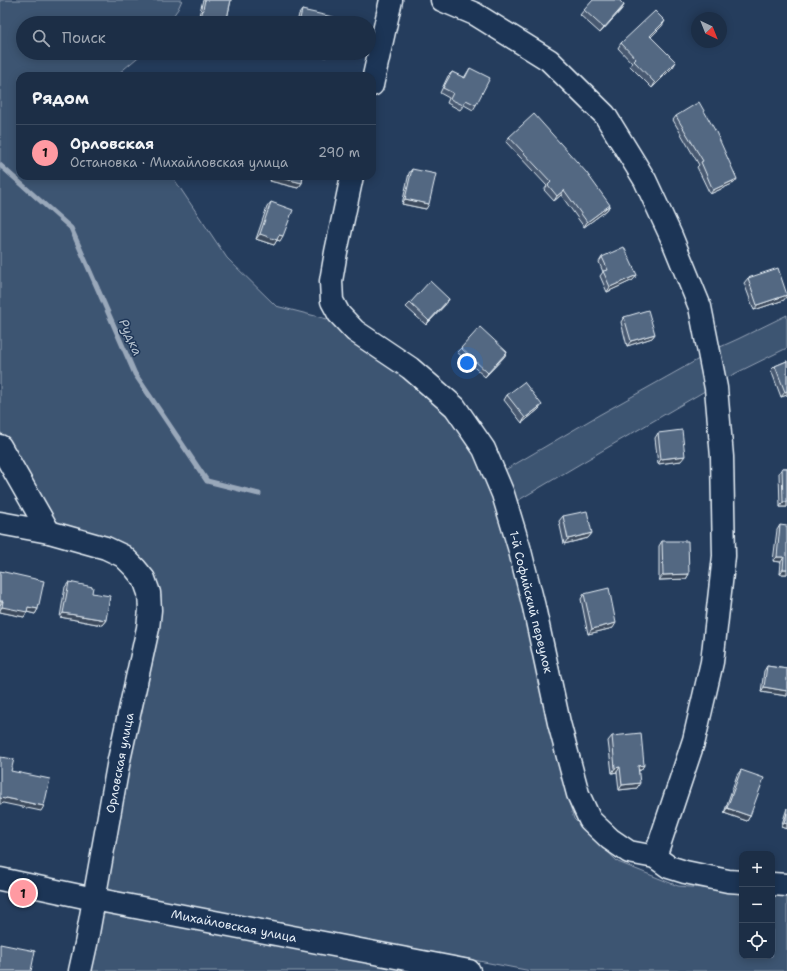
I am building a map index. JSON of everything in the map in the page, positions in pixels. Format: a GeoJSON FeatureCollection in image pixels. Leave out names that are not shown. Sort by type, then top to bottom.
{"type":"FeatureCollection","features":[{"type":"Feature","properties":{"kind":"street"},"geometry":{"type":"LineString","coordinates":[[375,72],[391,0]]}},
{"type":"Feature","properties":{"kind":"street"},"geometry":{"type":"LineString","coordinates":[[442,0],[475,14],[549,60],[605,115],[645,180],[671,236],[700,307],[716,388],[722,457],[724,556],[712,662],[694,740],[654,857]]}},
{"type":"Feature","properties":{"kind":"street","name":"1-й Софийский переулок"},"geometry":{"type":"LineString","coordinates":[[351,180],[331,281],[332,301],[339,314],[355,331],[410,368],[454,406],[484,449],[503,494],[519,546],[559,723],[578,794],[590,820],[610,839],[630,852],[654,857],[669,867],[685,872],[739,882]]}},
{"type":"Feature","properties":{"kind":"street"},"geometry":{"type":"LineString","coordinates":[[0,446],[49,532]]}},
{"type":"Feature","properties":{"kind":"street","name":"Орловская улица"},"geometry":{"type":"LineString","coordinates":[[0,524],[49,532],[106,548],[124,556],[144,579],[149,593],[150,610],[148,628],[119,760],[80,971]]}},
{"type":"Feature","properties":{"kind":"street","name":"Михайловская улица"},"geometry":{"type":"LineString","coordinates":[[0,879],[94,899],[469,971]]}},
{"type":"Feature","properties":{"kind":"street"},"geometry":{"type":"LineString","coordinates":[[775,884],[787,885]]}},
{"type":"Feature","properties":{"kind":"shaded area"},"geometry":{"type":"Polygon","coordinates":[[[0,0],[182,0],[173,16],[16,16],[16,60],[135,60],[120,72],[16,72],[16,180],[175,180],[227,258],[276,306],[331,320],[429,394],[474,450],[491,479],[527,605],[563,781],[574,819],[618,862],[678,886],[739,891],[739,959],[775,959],[775,894],[787,895],[787,971],[531,971],[117,892],[109,889],[106,877],[161,596],[156,580],[137,555],[58,529],[46,514],[0,431],[0,0]]]}},
{"type":"Feature","properties":{"kind":"shaded area"},"geometry":{"type":"Polygon","coordinates":[[[787,315],[787,348],[724,379],[718,348],[787,315]]]}},
{"type":"Feature","properties":{"kind":"shaded area"},"geometry":{"type":"Polygon","coordinates":[[[706,355],[710,388],[512,504],[500,473],[706,355]]]}},
{"type":"Feature","properties":{"kind":"shaded area"},"geometry":{"type":"Polygon","coordinates":[[[117,911],[413,971],[87,971],[97,925],[104,914],[117,911]]]}},
{"type":"Feature","properties":{"kind":"building"},"geometry":{"type":"Polygon","coordinates":[[[205,0],[231,0],[228,16],[201,16],[205,0]]]}},
{"type":"Feature","properties":{"kind":"building"},"geometry":{"type":"Polygon","coordinates":[[[593,0],[619,0],[624,5],[604,28],[584,10],[593,0]]]}},
{"type":"Feature","properties":{"kind":"building"},"geometry":{"type":"Polygon","coordinates":[[[302,10],[328,16],[301,16],[302,10]]]}},
{"type":"Feature","properties":{"kind":"building"},"geometry":{"type":"Polygon","coordinates":[[[655,11],[665,21],[650,36],[676,62],[655,83],[634,61],[636,59],[621,43],[655,11]]]}},
{"type":"Feature","properties":{"kind":"building"},"geometry":{"type":"Polygon","coordinates":[[[470,68],[490,78],[476,105],[466,100],[463,105],[450,99],[453,93],[443,88],[452,72],[465,78],[470,68]]]}},
{"type":"Feature","properties":{"kind":"building"},"geometry":{"type":"Polygon","coordinates":[[[699,102],[716,132],[737,179],[713,190],[701,162],[703,161],[676,116],[699,102]]]}},
{"type":"Feature","properties":{"kind":"building"},"geometry":{"type":"Polygon","coordinates":[[[534,114],[586,172],[610,205],[587,222],[564,190],[557,196],[548,185],[551,182],[509,137],[534,114]]]}},
{"type":"Feature","properties":{"kind":"building"},"geometry":{"type":"Polygon","coordinates":[[[412,169],[436,174],[429,204],[405,199],[412,169]]]}},
{"type":"Feature","properties":{"kind":"building"},"geometry":{"type":"Polygon","coordinates":[[[290,180],[302,180],[302,183],[290,180]]]}},
{"type":"Feature","properties":{"kind":"building"},"geometry":{"type":"Polygon","coordinates":[[[271,202],[293,210],[283,236],[279,235],[277,240],[260,234],[271,202]]]}},
{"type":"Feature","properties":{"kind":"building"},"geometry":{"type":"Polygon","coordinates":[[[624,247],[637,275],[610,287],[603,271],[608,270],[602,257],[624,247]]]}},
{"type":"Feature","properties":{"kind":"building"},"geometry":{"type":"Polygon","coordinates":[[[778,268],[787,295],[757,305],[748,278],[778,268]]]}},
{"type":"Feature","properties":{"kind":"building"},"geometry":{"type":"Polygon","coordinates":[[[430,281],[449,299],[429,321],[410,303],[430,281]]]}},
{"type":"Feature","properties":{"kind":"building"},"geometry":{"type":"Polygon","coordinates":[[[648,310],[655,334],[631,341],[624,317],[648,310]]]}},
{"type":"Feature","properties":{"kind":"building"},"geometry":{"type":"Polygon","coordinates":[[[480,327],[507,352],[488,373],[461,348],[480,327]]]}},
{"type":"Feature","properties":{"kind":"building"},"geometry":{"type":"Polygon","coordinates":[[[787,361],[787,391],[785,392],[775,366],[787,361]]]}},
{"type":"Feature","properties":{"kind":"building"},"geometry":{"type":"Polygon","coordinates":[[[524,382],[542,405],[525,418],[507,395],[524,382]]]}},
{"type":"Feature","properties":{"kind":"building"},"geometry":{"type":"Polygon","coordinates":[[[682,430],[685,456],[661,459],[658,433],[682,430]]]}},
{"type":"Feature","properties":{"kind":"building"},"geometry":{"type":"Polygon","coordinates":[[[782,468],[787,468],[787,502],[783,502],[782,468]]]}},
{"type":"Feature","properties":{"kind":"building"},"geometry":{"type":"Polygon","coordinates":[[[587,511],[592,533],[568,539],[563,516],[587,511]]]}},
{"type":"Feature","properties":{"kind":"building"},"geometry":{"type":"Polygon","coordinates":[[[780,525],[787,526],[787,569],[783,569],[784,557],[777,557],[780,525]]]}},
{"type":"Feature","properties":{"kind":"building"},"geometry":{"type":"Polygon","coordinates":[[[662,541],[688,541],[689,574],[663,575],[662,541]]]}},
{"type":"Feature","properties":{"kind":"building"},"geometry":{"type":"Polygon","coordinates":[[[0,571],[44,581],[38,609],[28,607],[27,612],[2,607],[3,601],[0,601],[0,571]]]}},
{"type":"Feature","properties":{"kind":"building"},"geometry":{"type":"Polygon","coordinates":[[[69,582],[93,587],[92,593],[110,596],[106,620],[63,613],[69,582]]]}},
{"type":"Feature","properties":{"kind":"building"},"geometry":{"type":"Polygon","coordinates":[[[609,588],[616,623],[592,629],[584,594],[609,588]]]}},
{"type":"Feature","properties":{"kind":"building"},"geometry":{"type":"Polygon","coordinates":[[[767,666],[787,669],[787,691],[764,687],[767,666]]]}},
{"type":"Feature","properties":{"kind":"building"},"geometry":{"type":"Polygon","coordinates":[[[641,733],[644,765],[638,766],[640,783],[622,785],[620,767],[615,768],[612,736],[641,733]]]}},
{"type":"Feature","properties":{"kind":"building"},"geometry":{"type":"Polygon","coordinates":[[[0,757],[14,759],[11,771],[50,779],[44,806],[0,798],[0,757]]]}},
{"type":"Feature","properties":{"kind":"building"},"geometry":{"type":"Polygon","coordinates":[[[741,770],[764,778],[750,816],[727,808],[741,770]]]}},
{"type":"Feature","properties":{"kind":"building"},"geometry":{"type":"Polygon","coordinates":[[[787,813],[787,823],[784,822],[787,813]]]}},
{"type":"Feature","properties":{"kind":"building"},"geometry":{"type":"Polygon","coordinates":[[[0,944],[35,951],[31,971],[0,971],[0,944]]]}},
{"type":"Feature","properties":{"kind":"waterway","name":"Рудка"},"geometry":{"type":"LineString","coordinates":[[0,165],[16,179]]}},
{"type":"Feature","properties":{"kind":"waterway","name":"Рудка"},"geometry":{"type":"LineString","coordinates":[[17,180],[71,228],[135,374],[207,481],[259,494]]}},
{"type":"Feature","properties":{"kind":"place","name":"Орловская"},"geometry":{"type":"Point","coordinates":[23,893]}}]}
